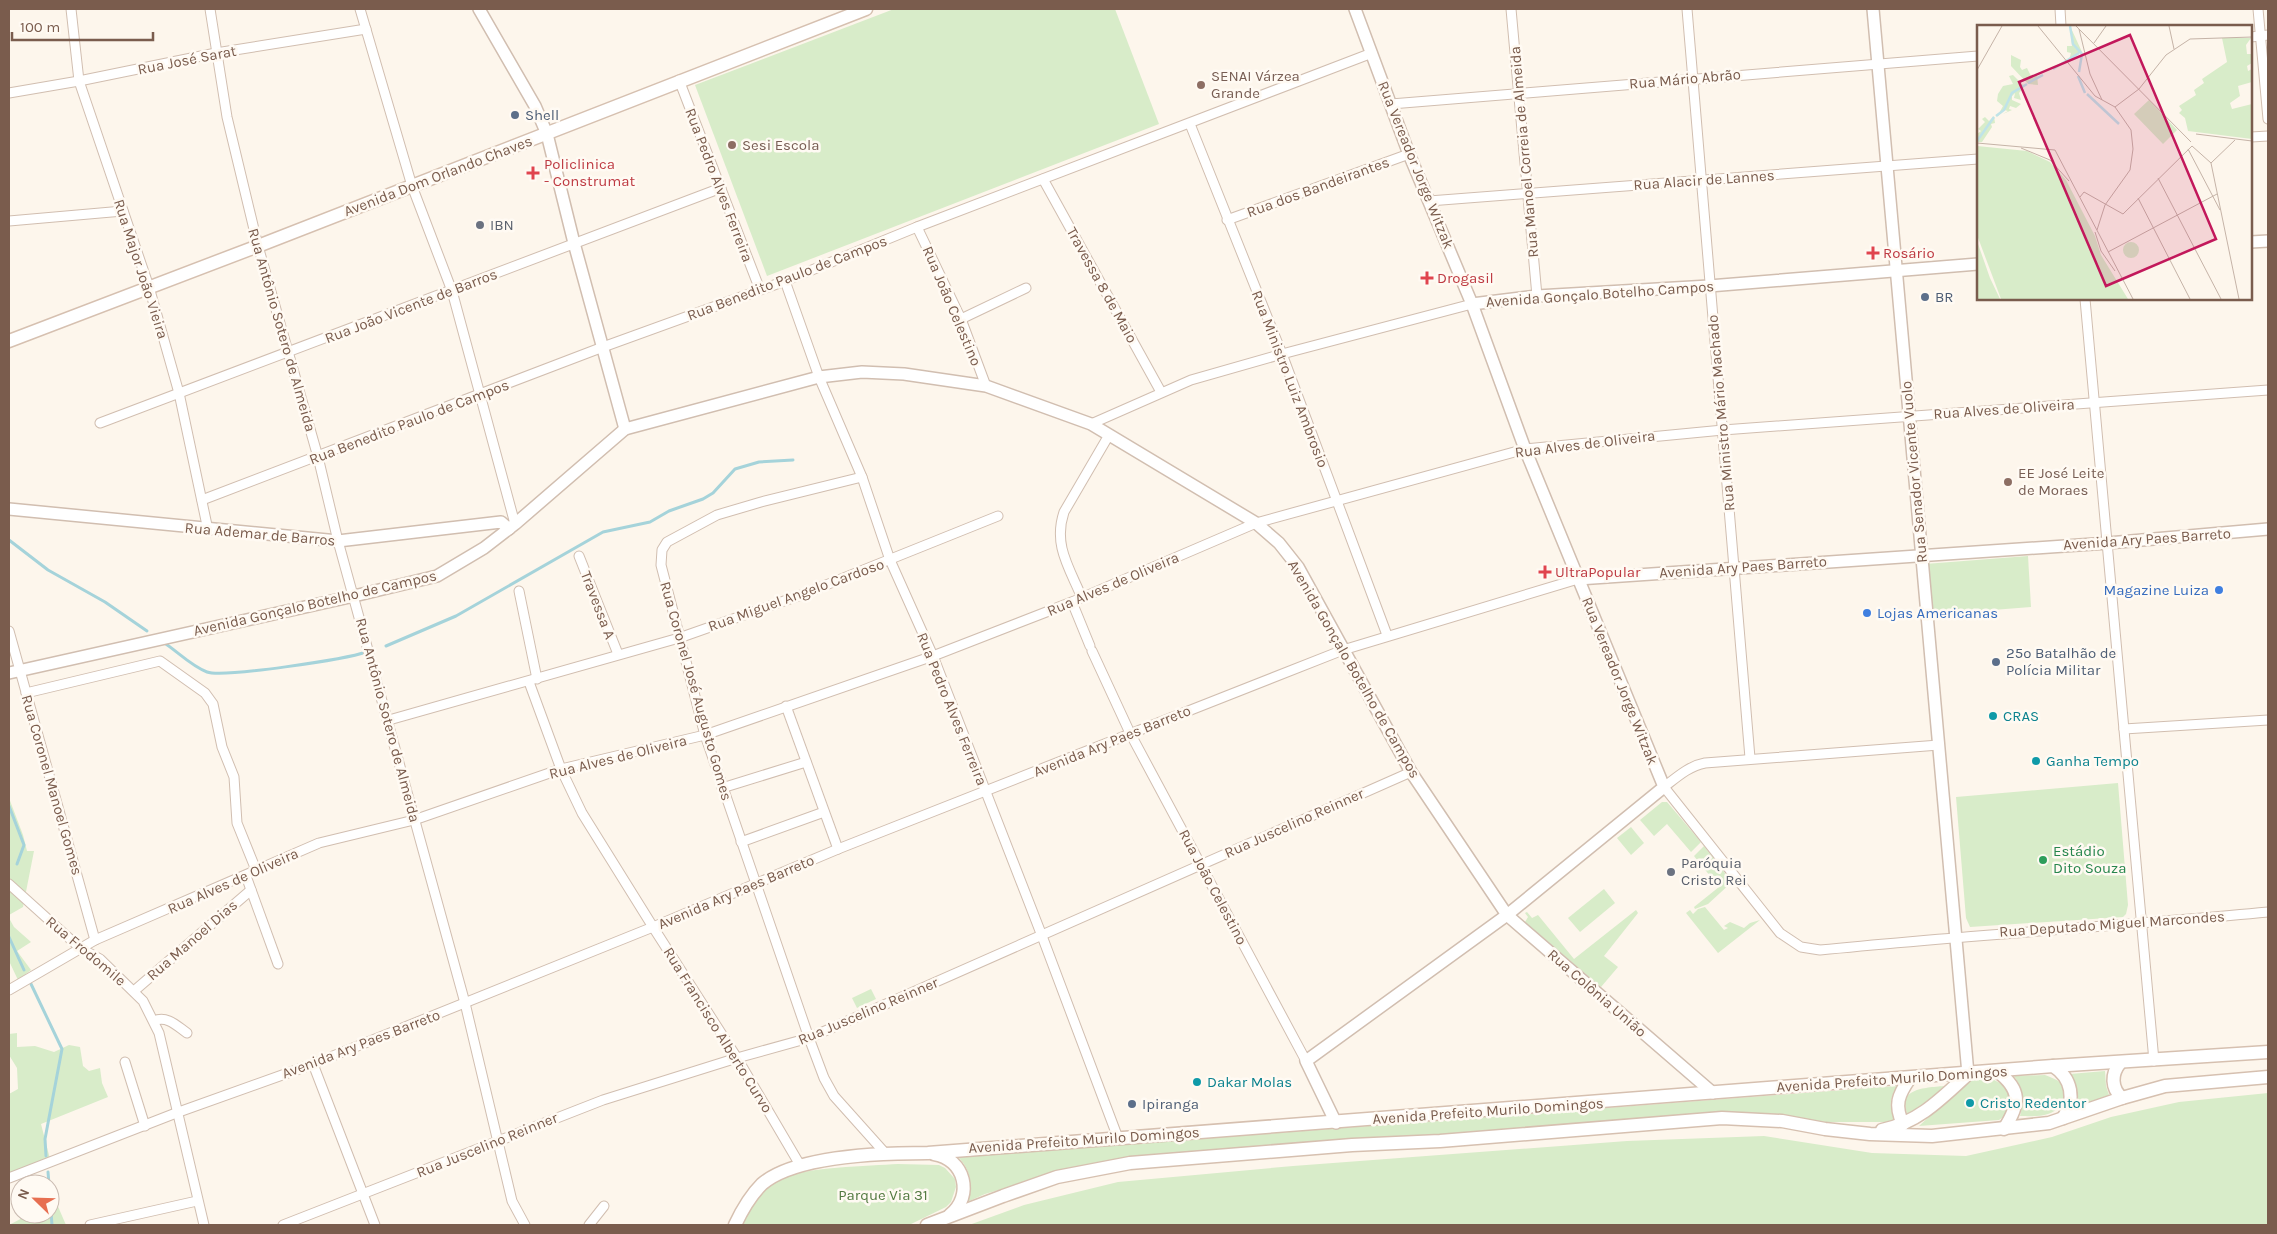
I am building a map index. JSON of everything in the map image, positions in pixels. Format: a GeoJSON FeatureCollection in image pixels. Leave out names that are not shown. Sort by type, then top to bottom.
{"type":"FeatureCollection","features":[{"type":"Feature","properties":{"kind":"main road","name":"Avenida Dom Orlando Chaves"},"geometry":{"type":"LineString","coordinates":[[9,341],[866,9]]}},
{"type":"Feature","properties":{"kind":"main road","name":"Avenida Prefeito Murilo Domingos"},"geometry":{"type":"LineString","coordinates":[[735,1225],[750,1198],[764,1183],[786,1170],[800,1165],[885,1153],[928,1153],[2053,1066],[2154,1061],[2268,1052]]}},
{"type":"Feature","properties":{"kind":"main road"},"geometry":{"type":"LineString","coordinates":[[2120,1063],[2114,1072],[2113,1081],[2116,1091],[2122,1098]]}},
{"type":"Feature","properties":{"kind":"main road"},"geometry":{"type":"LineString","coordinates":[[2053,1066],[2066,1078],[2071,1092],[2069,1106],[2063,1118]]}},
{"type":"Feature","properties":{"kind":"main road"},"geometry":{"type":"LineString","coordinates":[[1997,1071],[2014,1088],[2016,1101],[2013,1115],[2004,1129]]}},
{"type":"Feature","properties":{"kind":"main road"},"geometry":{"type":"LineString","coordinates":[[1862,1133],[1903,1124],[1923,1113],[1968,1074]]}},
{"type":"Feature","properties":{"kind":"main road"},"geometry":{"type":"LineString","coordinates":[[1903,1124],[1896,1106],[1898,1097],[1910,1078]]}},
{"type":"Feature","properties":{"kind":"main road","name":"Avenida Prefeito Murilo Domingos"},"geometry":{"type":"LineString","coordinates":[[927,1225],[1057,1177],[1130,1163],[1352,1145],[1440,1141],[1722,1118],[1782,1121],[1862,1133],[1932,1136],[2049,1123],[2122,1098],[2166,1086],[2268,1078]]}},
{"type":"Feature","properties":{"kind":"main road"},"geometry":{"type":"LineString","coordinates":[[928,1153],[940,1154],[949,1159],[957,1166],[962,1176],[964,1186],[962,1199],[948,1217]]}},
{"type":"Feature","properties":{"kind":"street","name":"Rua Major João Vieira"},"geometry":{"type":"LineString","coordinates":[[72,9],[79,81],[149,287],[179,393],[208,530]]}},
{"type":"Feature","properties":{"kind":"street","name":"Rua Antônio Sotero de Almeida"},"geometry":{"type":"LineString","coordinates":[[210,9],[227,117],[258,246],[318,457],[338,541],[389,720],[414,820],[465,1003],[512,1201],[525,1225]]}},
{"type":"Feature","properties":{"kind":"street"},"geometry":{"type":"LineString","coordinates":[[360,9],[412,186],[452,291],[512,526]]}},
{"type":"Feature","properties":{"kind":"street"},"geometry":{"type":"LineString","coordinates":[[479,9],[535,106],[547,134],[574,243],[625,429]]}},
{"type":"Feature","properties":{"kind":"street","name":"Rua Vereador Jorge Witzak"},"geometry":{"type":"LineString","coordinates":[[1355,9],[1409,154],[1472,304],[1525,449],[1664,787],[1780,933],[1801,947],[1820,950],[1956,936]]}},
{"type":"Feature","properties":{"kind":"street","name":"Rua Manoel Correia de Almeida"},"geometry":{"type":"LineString","coordinates":[[1511,9],[1537,296]]}},
{"type":"Feature","properties":{"kind":"street","name":"Rua Ministro Mário Machado"},"geometry":{"type":"LineString","coordinates":[[1687,9],[1736,568],[1750,758]]}},
{"type":"Feature","properties":{"kind":"street","name":"Rua Senador Vicente Vuolo"},"geometry":{"type":"LineString","coordinates":[[1873,9],[1968,1074]]}},
{"type":"Feature","properties":{"kind":"street"},"geometry":{"type":"LineString","coordinates":[[2060,9],[2061,25]]}},
{"type":"Feature","properties":{"kind":"street"},"geometry":{"type":"LineString","coordinates":[[2258,9],[2264,36],[2268,119]]}},
{"type":"Feature","properties":{"kind":"street","name":"Rua José Sarat"},"geometry":{"type":"LineString","coordinates":[[9,93],[216,53],[366,28]]}},
{"type":"Feature","properties":{"kind":"street","name":"Rua Benedito Paulo de Campos"},"geometry":{"type":"LineString","coordinates":[[202,500],[602,347],[785,281],[917,227],[1372,53]]}},
{"type":"Feature","properties":{"kind":"street","name":"Rua Mário Abrão"},"geometry":{"type":"LineString","coordinates":[[1391,104],[1519,92],[1977,56]]}},
{"type":"Feature","properties":{"kind":"street","name":"Rua Pedro Alves Ferreira"},"geometry":{"type":"LineString","coordinates":[[679,80],[760,290]]}},
{"type":"Feature","properties":{"kind":"street","name":"Rua Ministro Luiz Ambrosio"},"geometry":{"type":"LineString","coordinates":[[1190,124],[1282,354],[1387,635]]}},
{"type":"Feature","properties":{"kind":"street"},"geometry":{"type":"LineString","coordinates":[[2252,137],[2268,136]]}},
{"type":"Feature","properties":{"kind":"street","name":"Rua dos Bandeirantes"},"geometry":{"type":"LineString","coordinates":[[1227,220],[1409,154]]}},
{"type":"Feature","properties":{"kind":"street","name":"Rua Alacir de Lannes"},"geometry":{"type":"LineString","coordinates":[[1429,201],[1977,159]]}},
{"type":"Feature","properties":{"kind":"street","name":"Travessa 8 de Maio"},"geometry":{"type":"LineString","coordinates":[[1043,179],[1162,392]]}},
{"type":"Feature","properties":{"kind":"street","name":"Rua João Vicente de Barros"},"geometry":{"type":"LineString","coordinates":[[100,423],[721,188]]}},
{"type":"Feature","properties":{"kind":"street"},"geometry":{"type":"LineString","coordinates":[[9,221],[123,211]]}},
{"type":"Feature","properties":{"kind":"street","name":"Rua João Celestino"},"geometry":{"type":"LineString","coordinates":[[917,227],[961,319],[986,386]]}},
{"type":"Feature","properties":{"kind":"street"},"geometry":{"type":"LineString","coordinates":[[2252,242],[2268,241]]}},
{"type":"Feature","properties":{"kind":"street","name":"Avenida Gonçalo Botelho Campos"},"geometry":{"type":"LineString","coordinates":[[1091,424],[1191,380],[1472,304],[1537,296],[1710,286],[1977,264]]}},
{"type":"Feature","properties":{"kind":"street","name":"Rua Pedro Alves Ferreira"},"geometry":{"type":"LineString","coordinates":[[785,281],[819,377],[862,478],[890,560],[933,656],[1118,1138]]}},
{"type":"Feature","properties":{"kind":"street"},"geometry":{"type":"LineString","coordinates":[[961,319],[1026,288]]}},
{"type":"Feature","properties":{"kind":"street"},"geometry":{"type":"LineString","coordinates":[[2085,300],[2154,1061]]}},
{"type":"Feature","properties":{"kind":"street","name":"Avenida Gonçalo Botelho de Campos"},"geometry":{"type":"LineString","coordinates":[[14,672],[437,576],[484,548],[625,429],[819,377],[862,372],[904,374],[986,386],[1091,424],[1256,523],[1279,543],[1298,567],[1411,772],[1507,915]]}},
{"type":"Feature","properties":{"kind":"street","name":"Rua Alves de Oliveira"},"geometry":{"type":"LineString","coordinates":[[9,990],[95,940],[319,843],[414,820],[561,769],[705,735],[933,656],[1082,598],[1256,523],[1525,449],[1723,430],[2268,390]]}},
{"type":"Feature","properties":{"kind":"street"},"geometry":{"type":"LineString","coordinates":[[1082,598],[1062,553],[1059,539],[1060,522],[1109,435]]}},
{"type":"Feature","properties":{"kind":"street","name":"Rua Coronel José Augusto Gomes"},"geometry":{"type":"LineString","coordinates":[[862,478],[761,502],[717,515],[668,542],[662,550],[662,565],[705,735],[824,1078],[834,1096],[885,1153]]}},
{"type":"Feature","properties":{"kind":"street","name":"Rua Ademar de Barros"},"geometry":{"type":"LineString","coordinates":[[9,509],[208,530],[338,541],[501,522],[512,526]]}},
{"type":"Feature","properties":{"kind":"street","name":"Rua Miguel Angelo Cardoso"},"geometry":{"type":"LineString","coordinates":[[389,720],[679,638],[801,595],[998,516]]}},
{"type":"Feature","properties":{"kind":"street","name":"Avenida Ary Paes Barreto"},"geometry":{"type":"LineString","coordinates":[[9,1178],[145,1126],[176,1112],[313,1064],[838,850],[1343,650],[1387,635],[1578,579],[2108,543],[2268,529]]}},
{"type":"Feature","properties":{"kind":"street","name":"Travessa A"},"geometry":{"type":"LineString","coordinates":[[579,556],[618,654]]}},
{"type":"Feature","properties":{"kind":"street","name":"Rua Francisco Alberto Curvo"},"geometry":{"type":"LineString","coordinates":[[520,591],[533,680],[561,769],[582,813],[737,1058],[800,1165]]}},
{"type":"Feature","properties":{"kind":"street","name":"Rua João Celestino"},"geometry":{"type":"LineString","coordinates":[[1072,602],[1130,733],[1306,1061],[1336,1122]]}},
{"type":"Feature","properties":{"kind":"street","name":"Rua Coronel Manoel Gomes"},"geometry":{"type":"LineString","coordinates":[[9,631],[14,672],[26,693],[95,940]]}},
{"type":"Feature","properties":{"kind":"street"},"geometry":{"type":"LineString","coordinates":[[26,693],[160,661],[205,693],[213,704],[222,747],[234,777],[237,823],[256,870]]}},
{"type":"Feature","properties":{"kind":"street"},"geometry":{"type":"LineString","coordinates":[[786,706],[838,850]]}},
{"type":"Feature","properties":{"kind":"street"},"geometry":{"type":"LineString","coordinates":[[2124,729],[2268,720]]}},
{"type":"Feature","properties":{"kind":"street"},"geometry":{"type":"LineString","coordinates":[[1306,1061],[1507,915],[1664,787],[1696,764],[1750,758],[1939,745]]}},
{"type":"Feature","properties":{"kind":"street"},"geometry":{"type":"LineString","coordinates":[[722,788],[806,762]]}},
{"type":"Feature","properties":{"kind":"street","name":"Rua Juscelino Reinner"},"geometry":{"type":"LineString","coordinates":[[283,1225],[603,1100],[737,1058],[809,1038],[1411,772]]}},
{"type":"Feature","properties":{"kind":"street"},"geometry":{"type":"LineString","coordinates":[[741,842],[824,812]]}},
{"type":"Feature","properties":{"kind":"street"},"geometry":{"type":"LineString","coordinates":[[246,876],[278,964]]}},
{"type":"Feature","properties":{"kind":"street","name":"Rua Frodomile"},"geometry":{"type":"LineString","coordinates":[[9,884],[80,948],[100,959],[143,1001],[159,1033],[176,1112]]}},
{"type":"Feature","properties":{"kind":"street","name":"Rua Manoel Dias"},"geometry":{"type":"LineString","coordinates":[[134,991],[251,890]]}},
{"type":"Feature","properties":{"kind":"street","name":"Rua Deputado Miguel Marcondes"},"geometry":{"type":"LineString","coordinates":[[1956,936],[2141,924],[2268,912]]}},
{"type":"Feature","properties":{"kind":"street","name":"Rua Colônia União"},"geometry":{"type":"LineString","coordinates":[[1507,915],[1713,1093]]}},
{"type":"Feature","properties":{"kind":"street"},"geometry":{"type":"LineString","coordinates":[[154,1021],[160,1019],[168,1020],[187,1033]]}},
{"type":"Feature","properties":{"kind":"street"},"geometry":{"type":"LineString","coordinates":[[125,1062],[145,1126]]}},
{"type":"Feature","properties":{"kind":"street"},"geometry":{"type":"LineString","coordinates":[[313,1064],[375,1225]]}},
{"type":"Feature","properties":{"kind":"street"},"geometry":{"type":"LineString","coordinates":[[1682,1096],[1690,1082],[1687,1071]]}},
{"type":"Feature","properties":{"kind":"street"},"geometry":{"type":"LineString","coordinates":[[176,1112],[204,1225]]}},
{"type":"Feature","properties":{"kind":"street"},"geometry":{"type":"LineString","coordinates":[[90,1225],[197,1201]]}},
{"type":"Feature","properties":{"kind":"street"},"geometry":{"type":"LineString","coordinates":[[589,1225],[604,1206]]}},
{"type":"Feature","properties":{"kind":"green space"},"geometry":{"type":"Polygon","coordinates":[[[894,9],[1115,9],[1159,124],[767,276],[695,85],[894,9]]]}},
{"type":"Feature","properties":{"kind":"green space"},"geometry":{"type":"Polygon","coordinates":[[[2028,556],[2031,607],[1929,615],[1925,564],[2028,556]]]}},
{"type":"Feature","properties":{"kind":"green space","name":"Estádio Dito Souza"},"geometry":{"type":"Polygon","coordinates":[[[2118,783],[2128,905],[2126,914],[2123,917],[1970,927],[1966,918],[1956,797],[2118,783]]]}},
{"type":"Feature","properties":{"kind":"green space"},"geometry":{"type":"Polygon","coordinates":[[[9,798],[27,851],[34,851],[23,907],[9,915],[9,798]]]}},
{"type":"Feature","properties":{"kind":"green space"},"geometry":{"type":"Polygon","coordinates":[[[1662,802],[1667,802],[1701,842],[1691,852],[1667,824],[1654,836],[1640,820],[1662,802]]]}},
{"type":"Feature","properties":{"kind":"green space"},"geometry":{"type":"Polygon","coordinates":[[[1631,827],[1644,843],[1631,855],[1617,838],[1631,827]]]}},
{"type":"Feature","properties":{"kind":"green space"},"geometry":{"type":"Polygon","coordinates":[[[1704,846],[1732,882],[1708,904],[1695,909],[1694,907],[1719,887],[1694,856],[1704,846]]]}},
{"type":"Feature","properties":{"kind":"green space"},"geometry":{"type":"Polygon","coordinates":[[[1604,889],[1615,903],[1580,932],[1568,918],[1604,889]]]}},
{"type":"Feature","properties":{"kind":"green space"},"geometry":{"type":"Polygon","coordinates":[[[1705,907],[1724,930],[1728,928],[1724,926],[1730,922],[1744,928],[1750,923],[1760,920],[1718,953],[1686,913],[1690,910],[1693,914],[1698,909],[1705,907]]]}},
{"type":"Feature","properties":{"kind":"green space"},"geometry":{"type":"Polygon","coordinates":[[[1636,910],[1638,913],[1604,956],[1618,967],[1601,987],[1525,922],[1528,917],[1525,913],[1527,912],[1532,918],[1538,915],[1574,959],[1636,910]]]}},
{"type":"Feature","properties":{"kind":"green space"},"geometry":{"type":"Polygon","coordinates":[[[9,918],[14,927],[31,942],[17,951],[31,970],[18,980],[9,961],[9,918]]]}},
{"type":"Feature","properties":{"kind":"green space"},"geometry":{"type":"Polygon","coordinates":[[[871,989],[876,999],[857,1008],[852,998],[871,989]]]}},
{"type":"Feature","properties":{"kind":"green space"},"geometry":{"type":"Polygon","coordinates":[[[17,1033],[17,1047],[35,1046],[54,1052],[69,1045],[80,1047],[83,1066],[89,1071],[100,1068],[102,1083],[108,1097],[41,1124],[50,1159],[9,1175],[9,1094],[18,1089],[17,1068],[9,1055],[9,1034],[17,1033]]]}},
{"type":"Feature","properties":{"kind":"green space"},"geometry":{"type":"Polygon","coordinates":[[[2105,1071],[2109,1095],[2075,1108],[2077,1090],[2070,1074],[2105,1071]]]}},
{"type":"Feature","properties":{"kind":"green space"},"geometry":{"type":"Polygon","coordinates":[[[2045,1075],[2060,1082],[2064,1092],[2063,1101],[2057,1109],[2045,1115],[2020,1116],[2022,1096],[2014,1076],[2045,1075]]]}},
{"type":"Feature","properties":{"kind":"green space"},"geometry":{"type":"Polygon","coordinates":[[[1966,1079],[1994,1080],[2004,1085],[2008,1094],[2009,1104],[2003,1117],[1999,1120],[1919,1126],[1953,1095],[1966,1079]]]}},
{"type":"Feature","properties":{"kind":"green space"},"geometry":{"type":"Polygon","coordinates":[[[1897,1086],[1892,1095],[1891,1104],[1895,1121],[1889,1122],[1825,1122],[1779,1114],[1723,1112],[1411,1137],[1052,1174],[985,1194],[967,1202],[970,1178],[966,1167],[958,1157],[1897,1086]]]}},
{"type":"Feature","properties":{"kind":"green space"},"geometry":{"type":"Polygon","coordinates":[[[1944,1086],[1909,1117],[1906,1100],[1909,1095],[1920,1089],[1944,1086]]]}},
{"type":"Feature","properties":{"kind":"green space"},"geometry":{"type":"Polygon","coordinates":[[[2268,1093],[2268,1225],[969,1225],[1024,1205],[1118,1182],[1293,1166],[1627,1141],[1764,1136],[1872,1153],[1966,1156],[2052,1137],[2111,1117],[2179,1102],[2268,1093]]]}},
{"type":"Feature","properties":{"kind":"green space","name":"Parque Via 31"},"geometry":{"type":"Polygon","coordinates":[[[939,1165],[945,1168],[955,1179],[956,1187],[951,1202],[946,1207],[909,1225],[742,1225],[762,1193],[780,1179],[804,1172],[854,1166],[939,1165]]]}},
{"type":"Feature","properties":{"kind":"green space"},"geometry":{"type":"Polygon","coordinates":[[[60,1211],[66,1225],[9,1225],[60,1224],[60,1211]]]}},
{"type":"Feature","properties":{"kind":"waterway"},"geometry":{"type":"LineString","coordinates":[[386,646],[456,616],[603,532],[650,522],[669,511],[703,499],[713,493],[735,469],[759,462],[793,460]]}},
{"type":"Feature","properties":{"kind":"waterway"},"geometry":{"type":"LineString","coordinates":[[9,540],[48,570],[105,602],[147,631]]}},
{"type":"Feature","properties":{"kind":"waterway"},"geometry":{"type":"LineString","coordinates":[[163,642],[201,669],[207,672],[218,673],[285,667],[366,652]]}},
{"type":"Feature","properties":{"kind":"waterway"},"geometry":{"type":"LineString","coordinates":[[9,806],[24,845],[17,864]]}},
{"type":"Feature","properties":{"kind":"waterway"},"geometry":{"type":"LineString","coordinates":[[9,937],[24,970]]}},
{"type":"Feature","properties":{"kind":"waterway"},"geometry":{"type":"LineString","coordinates":[[31,984],[62,1049],[45,1139],[46,1156]]}},
{"type":"Feature","properties":{"kind":"place","name":"SENAI Várzea Grande"},"geometry":{"type":"Point","coordinates":[1201,85]}},
{"type":"Feature","properties":{"kind":"place","name":"Shell"},"geometry":{"type":"Point","coordinates":[515,115]}},
{"type":"Feature","properties":{"kind":"place","name":"Sesi Escola"},"geometry":{"type":"Point","coordinates":[732,145]}},
{"type":"Feature","properties":{"kind":"place","name":"Policlinica - Construmat"},"geometry":{"type":"Point","coordinates":[533,173]}},
{"type":"Feature","properties":{"kind":"place","name":"IBN"},"geometry":{"type":"Point","coordinates":[480,225]}},
{"type":"Feature","properties":{"kind":"place","name":"Rosário"},"geometry":{"type":"Point","coordinates":[1873,253]}},
{"type":"Feature","properties":{"kind":"place","name":"Drogasil"},"geometry":{"type":"Point","coordinates":[1427,278]}},
{"type":"Feature","properties":{"kind":"place","name":"BR"},"geometry":{"type":"Point","coordinates":[1925,297]}},
{"type":"Feature","properties":{"kind":"place","name":"EE José Leite de Moraes"},"geometry":{"type":"Point","coordinates":[2008,482]}},
{"type":"Feature","properties":{"kind":"place","name":"UltraPopular"},"geometry":{"type":"Point","coordinates":[1545,572]}},
{"type":"Feature","properties":{"kind":"place","name":"Magazine Luiza"},"geometry":{"type":"Point","coordinates":[2219,590]}},
{"type":"Feature","properties":{"kind":"place","name":"Lojas Americanas"},"geometry":{"type":"Point","coordinates":[1867,613]}},
{"type":"Feature","properties":{"kind":"place","name":"25º Batalhão de Polícia Militar"},"geometry":{"type":"Point","coordinates":[1996,662]}},
{"type":"Feature","properties":{"kind":"place","name":"CRAS"},"geometry":{"type":"Point","coordinates":[1993,716]}},
{"type":"Feature","properties":{"kind":"place","name":"Ganha Tempo"},"geometry":{"type":"Point","coordinates":[2036,761]}},
{"type":"Feature","properties":{"kind":"place","name":"Estádio Dito Souza"},"geometry":{"type":"Point","coordinates":[2043,860]}},
{"type":"Feature","properties":{"kind":"place","name":"Paróquia Cristo Rei"},"geometry":{"type":"Point","coordinates":[1671,872]}},
{"type":"Feature","properties":{"kind":"place","name":"Dakar Molas"},"geometry":{"type":"Point","coordinates":[1197,1082]}},
{"type":"Feature","properties":{"kind":"place","name":"Cristo Redentor"},"geometry":{"type":"Point","coordinates":[1970,1103]}},
{"type":"Feature","properties":{"kind":"place","name":"Ipiranga"},"geometry":{"type":"Point","coordinates":[1132,1104]}}]}
